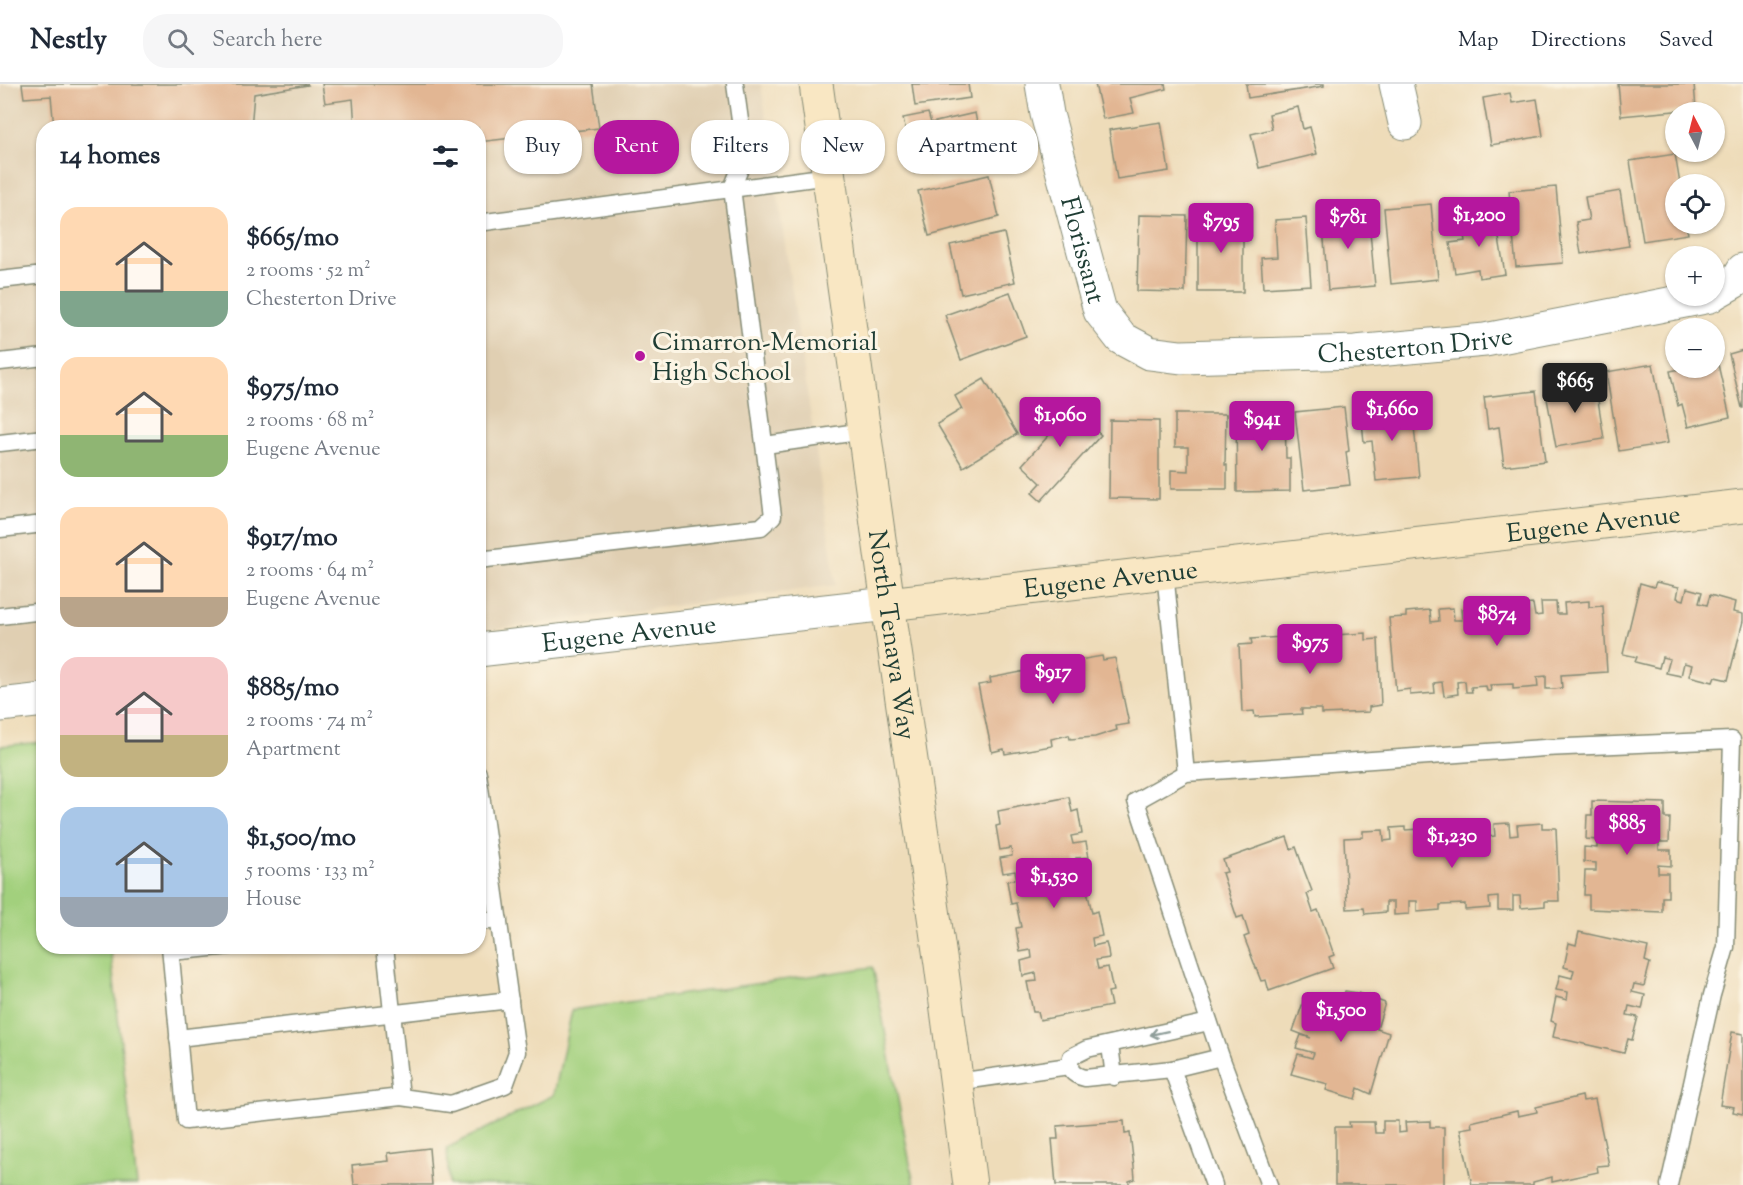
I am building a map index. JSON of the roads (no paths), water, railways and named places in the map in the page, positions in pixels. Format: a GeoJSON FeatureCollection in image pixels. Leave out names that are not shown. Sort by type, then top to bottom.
{"type":"FeatureCollection","features":[{"type":"Feature","properties":{"kind":"main road","name":"North Tenaya Way"},"geometry":{"type":"LineString","coordinates":[[816,84],[970,1185]]}},
{"type":"Feature","properties":{"kind":"main road","name":"Eugene Avenue"},"geometry":{"type":"LineString","coordinates":[[888,604],[1743,506]]}},
{"type":"Feature","properties":{"kind":"street","name":"Florissant"},"geometry":{"type":"LineString","coordinates":[[1042,84],[1047,114],[1100,310],[1120,338]]}},
{"type":"Feature","properties":{"kind":"street"},"geometry":{"type":"LineString","coordinates":[[1396,84],[1405,123]]}},
{"type":"Feature","properties":{"kind":"street","name":"Chesterton Drive"},"geometry":{"type":"LineString","coordinates":[[1120,338],[1149,353],[1181,357],[1355,352],[1485,340],[1726,285]]}},
{"type":"Feature","properties":{"kind":"street","name":"Eugene Avenue"},"geometry":{"type":"LineString","coordinates":[[486,649],[888,604]]}},
{"type":"Feature","properties":{"kind":"street"},"geometry":{"type":"LineString","coordinates":[[0,705],[36,701]]}},
{"type":"Feature","properties":{"kind":"lane"},"geometry":{"type":"LineString","coordinates":[[486,559],[761,527],[773,516],[732,188],[745,157],[735,84]]}},
{"type":"Feature","properties":{"kind":"lane"},"geometry":{"type":"LineString","coordinates":[[486,222],[829,176]]}},
{"type":"Feature","properties":{"kind":"lane"},"geometry":{"type":"LineString","coordinates":[[0,280],[36,276]]}},
{"type":"Feature","properties":{"kind":"lane"},"geometry":{"type":"LineString","coordinates":[[0,362],[36,358]]}},
{"type":"Feature","properties":{"kind":"lane"},"geometry":{"type":"LineString","coordinates":[[765,445],[865,431]]}},
{"type":"Feature","properties":{"kind":"lane"},"geometry":{"type":"LineString","coordinates":[[0,443],[36,439]]}},
{"type":"Feature","properties":{"kind":"lane"},"geometry":{"type":"LineString","coordinates":[[0,529],[36,525]]}},
{"type":"Feature","properties":{"kind":"lane"},"geometry":{"type":"LineString","coordinates":[[1165,573],[1186,773]]}},
{"type":"Feature","properties":{"kind":"lane"},"geometry":{"type":"LineString","coordinates":[[0,616],[36,611]]}},
{"type":"Feature","properties":{"kind":"lane"},"geometry":{"type":"LineString","coordinates":[[1269,1185],[1221,1057],[1136,801],[1186,773],[1544,748],[1738,739],[1726,947],[1712,995],[1669,1185]]}},
{"type":"Feature","properties":{"kind":"lane"},"geometry":{"type":"LineString","coordinates":[[170,954],[186,1121],[401,1097],[451,1104],[505,1085],[517,1052],[499,920],[486,853]]}},
{"type":"Feature","properties":{"kind":"lane"},"geometry":{"type":"LineString","coordinates":[[486,921],[499,920]]}},
{"type":"Feature","properties":{"kind":"lane"},"geometry":{"type":"LineString","coordinates":[[387,954],[401,1097]]}},
{"type":"Feature","properties":{"kind":"lane"},"geometry":{"type":"LineString","coordinates":[[178,1038],[510,1000]]}},
{"type":"Feature","properties":{"kind":"lane"},"geometry":{"type":"LineString","coordinates":[[1209,1022],[1078,1052],[1071,1057],[1069,1066],[1071,1072],[1085,1078],[1114,1077],[1172,1069],[1221,1057]]}},
{"type":"Feature","properties":{"kind":"lane"},"geometry":{"type":"LineString","coordinates":[[1110,1045],[1114,1077]]}},
{"type":"Feature","properties":{"kind":"lane"},"geometry":{"type":"LineString","coordinates":[[957,1082],[1069,1066]]}},
{"type":"Feature","properties":{"kind":"lane"},"geometry":{"type":"LineString","coordinates":[[1172,1069],[1214,1185]]}},
{"type":"Feature","properties":{"kind":"place","name":"Cimarron-Memorial High School"},"geometry":{"type":"Point","coordinates":[640,356]}}]}
